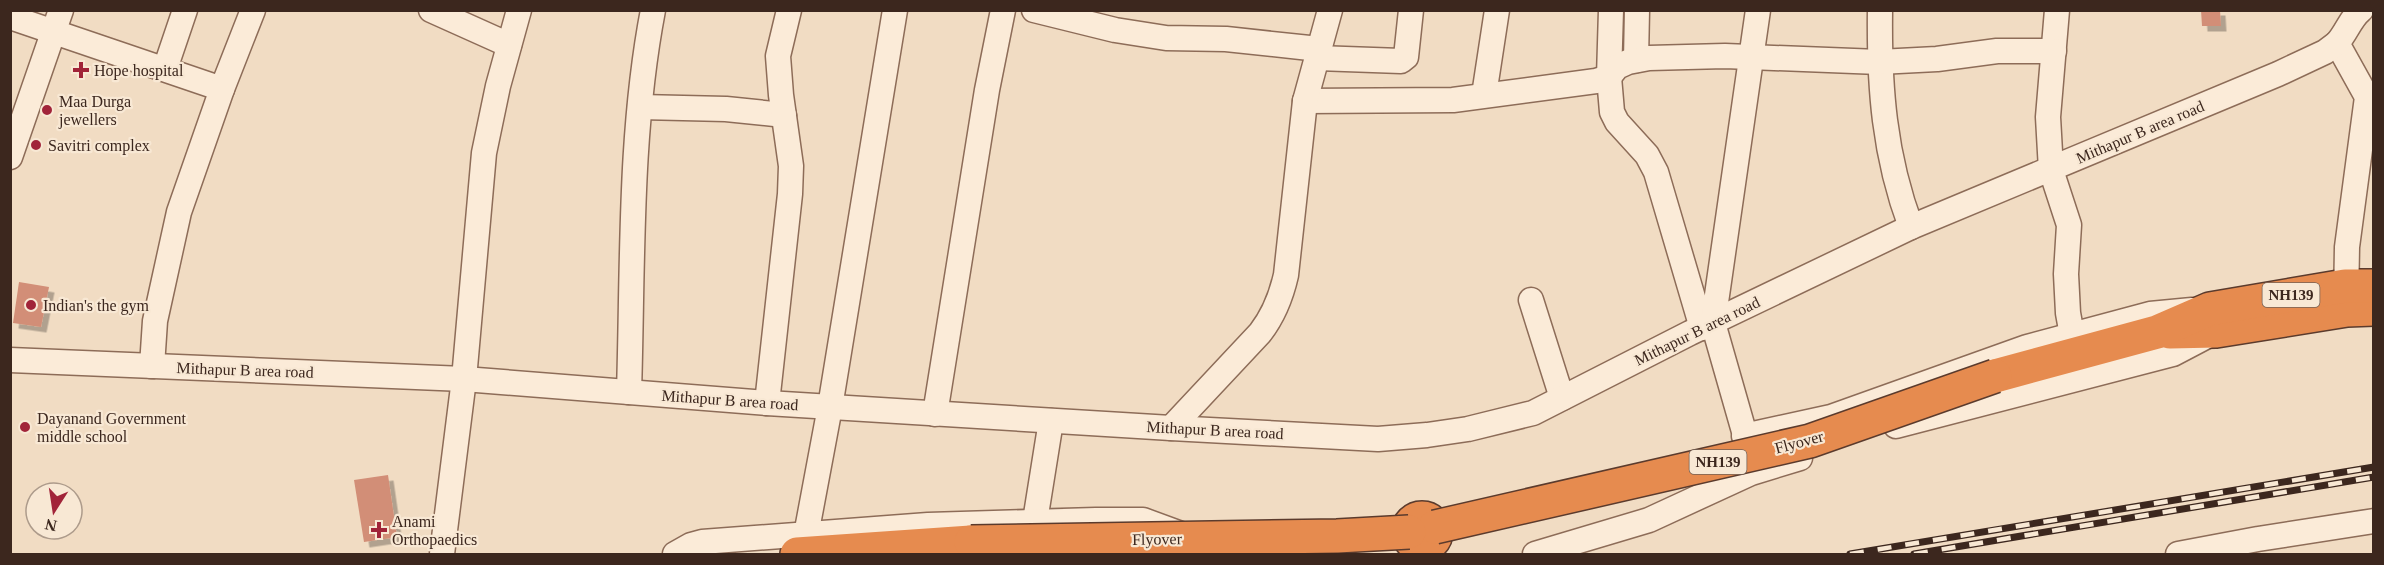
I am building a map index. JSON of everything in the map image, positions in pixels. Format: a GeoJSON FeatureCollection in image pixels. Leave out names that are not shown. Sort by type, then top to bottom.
{"type":"FeatureCollection","features":[{"type":"Feature","properties":{"kind":"highway","name":"NH139"},"geometry":{"type":"LineString","coordinates":[[2213,320],[2360,298]]}},
{"type":"Feature","properties":{"kind":"highway","name":"Flyover"},"geometry":{"type":"LineString","coordinates":[[802,545],[1337,536],[1425,540],[1810,441],[1995,376],[2149,334],[2213,320]]}},
{"type":"Feature","properties":{"kind":"street"},"geometry":{"type":"LineString","coordinates":[[165,69],[185,10]]}},
{"type":"Feature","properties":{"kind":"street"},"geometry":{"type":"LineString","coordinates":[[152,366],[157,310],[180,212],[222,89],[253,10]]}},
{"type":"Feature","properties":{"kind":"street"},"geometry":{"type":"LineString","coordinates":[[431,10],[509,45]]}},
{"type":"Feature","properties":{"kind":"street"},"geometry":{"type":"LineString","coordinates":[[442,555],[464,379],[484,153],[498,86],[519,10]]}},
{"type":"Feature","properties":{"kind":"street"},"geometry":{"type":"LineString","coordinates":[[629,392],[635,172],[643,66],[654,10]]}},
{"type":"Feature","properties":{"kind":"street"},"geometry":{"type":"LineString","coordinates":[[767,403],[790,194],[790,166],[778,56],[789,10]]}},
{"type":"Feature","properties":{"kind":"street"},"geometry":{"type":"LineString","coordinates":[[802,545],[830,407],[895,10]]}},
{"type":"Feature","properties":{"kind":"street"},"geometry":{"type":"LineString","coordinates":[[935,414],[987,90],[1003,10]]}},
{"type":"Feature","properties":{"kind":"street"},"geometry":{"type":"LineString","coordinates":[[1034,10],[1115,30],[1166,38],[1226,39],[1318,54],[1401,61],[1406,57],[1412,10]]}},
{"type":"Feature","properties":{"kind":"street"},"geometry":{"type":"LineString","coordinates":[[1171,428],[1260,333],[1275,311],[1286,275],[1305,101],[1330,10]]}},
{"type":"Feature","properties":{"kind":"street"},"geometry":{"type":"LineString","coordinates":[[1484,95],[1497,10]]}},
{"type":"Feature","properties":{"kind":"street"},"geometry":{"type":"LineString","coordinates":[[1611,10],[1609,77],[1612,112],[1617,122],[1647,155],[1658,180],[1756,471]]}},
{"type":"Feature","properties":{"kind":"street"},"geometry":{"type":"LineString","coordinates":[[1636,60],[1637,10]]}},
{"type":"Feature","properties":{"kind":"street"},"geometry":{"type":"LineString","coordinates":[[1707,326],[1758,10]]}},
{"type":"Feature","properties":{"kind":"street"},"geometry":{"type":"LineString","coordinates":[[1880,10],[1879,62],[1888,148],[1897,187],[1911,227]]}},
{"type":"Feature","properties":{"kind":"street"},"geometry":{"type":"LineString","coordinates":[[2057,10],[2048,117],[2050,170],[2069,225],[2066,274],[2068,313],[2072,335]]}},
{"type":"Feature","properties":{"kind":"street"},"geometry":{"type":"LineString","coordinates":[[2353,14],[2346,33],[2337,43],[2370,96],[2351,211],[2360,298]]}},
{"type":"Feature","properties":{"kind":"street"},"geometry":{"type":"LineString","coordinates":[[10,17],[57,21],[165,69],[222,89]]}},
{"type":"Feature","properties":{"kind":"street"},"geometry":{"type":"LineString","coordinates":[[10,157],[57,21]]}},
{"type":"Feature","properties":{"kind":"street","name":"Mithapur B area road"},"geometry":{"type":"LineString","coordinates":[[10,360],[464,379],[767,403],[1378,439],[1468,429],[1533,413],[1911,227],[2278,74],[2325,52],[2337,43]]}},
{"type":"Feature","properties":{"kind":"street"},"geometry":{"type":"LineString","coordinates":[[1305,101],[1436,101],[1596,81],[1609,77],[1617,67],[1636,60],[1682,56],[1750,56],[1879,62],[1937,59],[1996,51],[2054,51]]}},
{"type":"Feature","properties":{"kind":"street"},"geometry":{"type":"LineString","coordinates":[[640,107],[726,109],[784,115]]}},
{"type":"Feature","properties":{"kind":"street"},"geometry":{"type":"LineString","coordinates":[[1531,300],[1562,398]]}},
{"type":"Feature","properties":{"kind":"street"},"geometry":{"type":"LineString","coordinates":[[1744,436],[1831,417],[2027,347],[2150,314],[2213,320]]}},
{"type":"Feature","properties":{"kind":"street"},"geometry":{"type":"LineString","coordinates":[[1535,555],[1650,520],[1756,471],[1908,422],[2173,354],[2213,320]]}},
{"type":"Feature","properties":{"kind":"street"},"geometry":{"type":"LineString","coordinates":[[1035,521],[1051,421]]}},
{"type":"Feature","properties":{"kind":"street"},"geometry":{"type":"LineString","coordinates":[[1815,421],[1823,451]]}},
{"type":"Feature","properties":{"kind":"street"},"geometry":{"type":"LineString","coordinates":[[675,555],[691,545],[702,542],[802,545],[928,525],[1035,521],[1143,520],[1220,547]]}},
{"type":"Feature","properties":{"kind":"street"},"geometry":{"type":"LineString","coordinates":[[2178,555],[2258,539],[2373,522]]}},
{"type":"Feature","properties":{"kind":"street"},"geometry":{"type":"LineString","coordinates":[[1081,555],[1220,547],[1280,555]]}},
{"type":"Feature","properties":{"kind":"building"},"geometry":{"type":"Polygon","coordinates":[[[2201,10],[2220,10],[2221,26],[2202,26],[2201,10]]]}},
{"type":"Feature","properties":{"kind":"building","name":"Indian's the gym"},"geometry":{"type":"Polygon","coordinates":[[[19,282],[49,287],[41,327],[13,323],[19,282]]]}},
{"type":"Feature","properties":{"kind":"building"},"geometry":{"type":"Polygon","coordinates":[[[388,475],[397,537],[364,542],[354,480],[388,475]]]}},
{"type":"Feature","properties":{"kind":"railway"},"geometry":{"type":"LineString","coordinates":[[1850,554],[2374,467]]}},
{"type":"Feature","properties":{"kind":"railway"},"geometry":{"type":"LineString","coordinates":[[1914,554],[2374,477]]}},
{"type":"Feature","properties":{"kind":"place","name":"Hope hospital"},"geometry":{"type":"Point","coordinates":[81,70]}},
{"type":"Feature","properties":{"kind":"place","name":"Maa Durga jewellers"},"geometry":{"type":"Point","coordinates":[47,110]}},
{"type":"Feature","properties":{"kind":"place","name":"Savitri complex"},"geometry":{"type":"Point","coordinates":[36,145]}},
{"type":"Feature","properties":{"kind":"place","name":"Indian's the gym"},"geometry":{"type":"Point","coordinates":[31,305]}},
{"type":"Feature","properties":{"kind":"place","name":"Dayanand Government middle school"},"geometry":{"type":"Point","coordinates":[25,427]}},
{"type":"Feature","properties":{"kind":"place","name":"Anami Orthopaedics"},"geometry":{"type":"Point","coordinates":[379,530]}}]}
